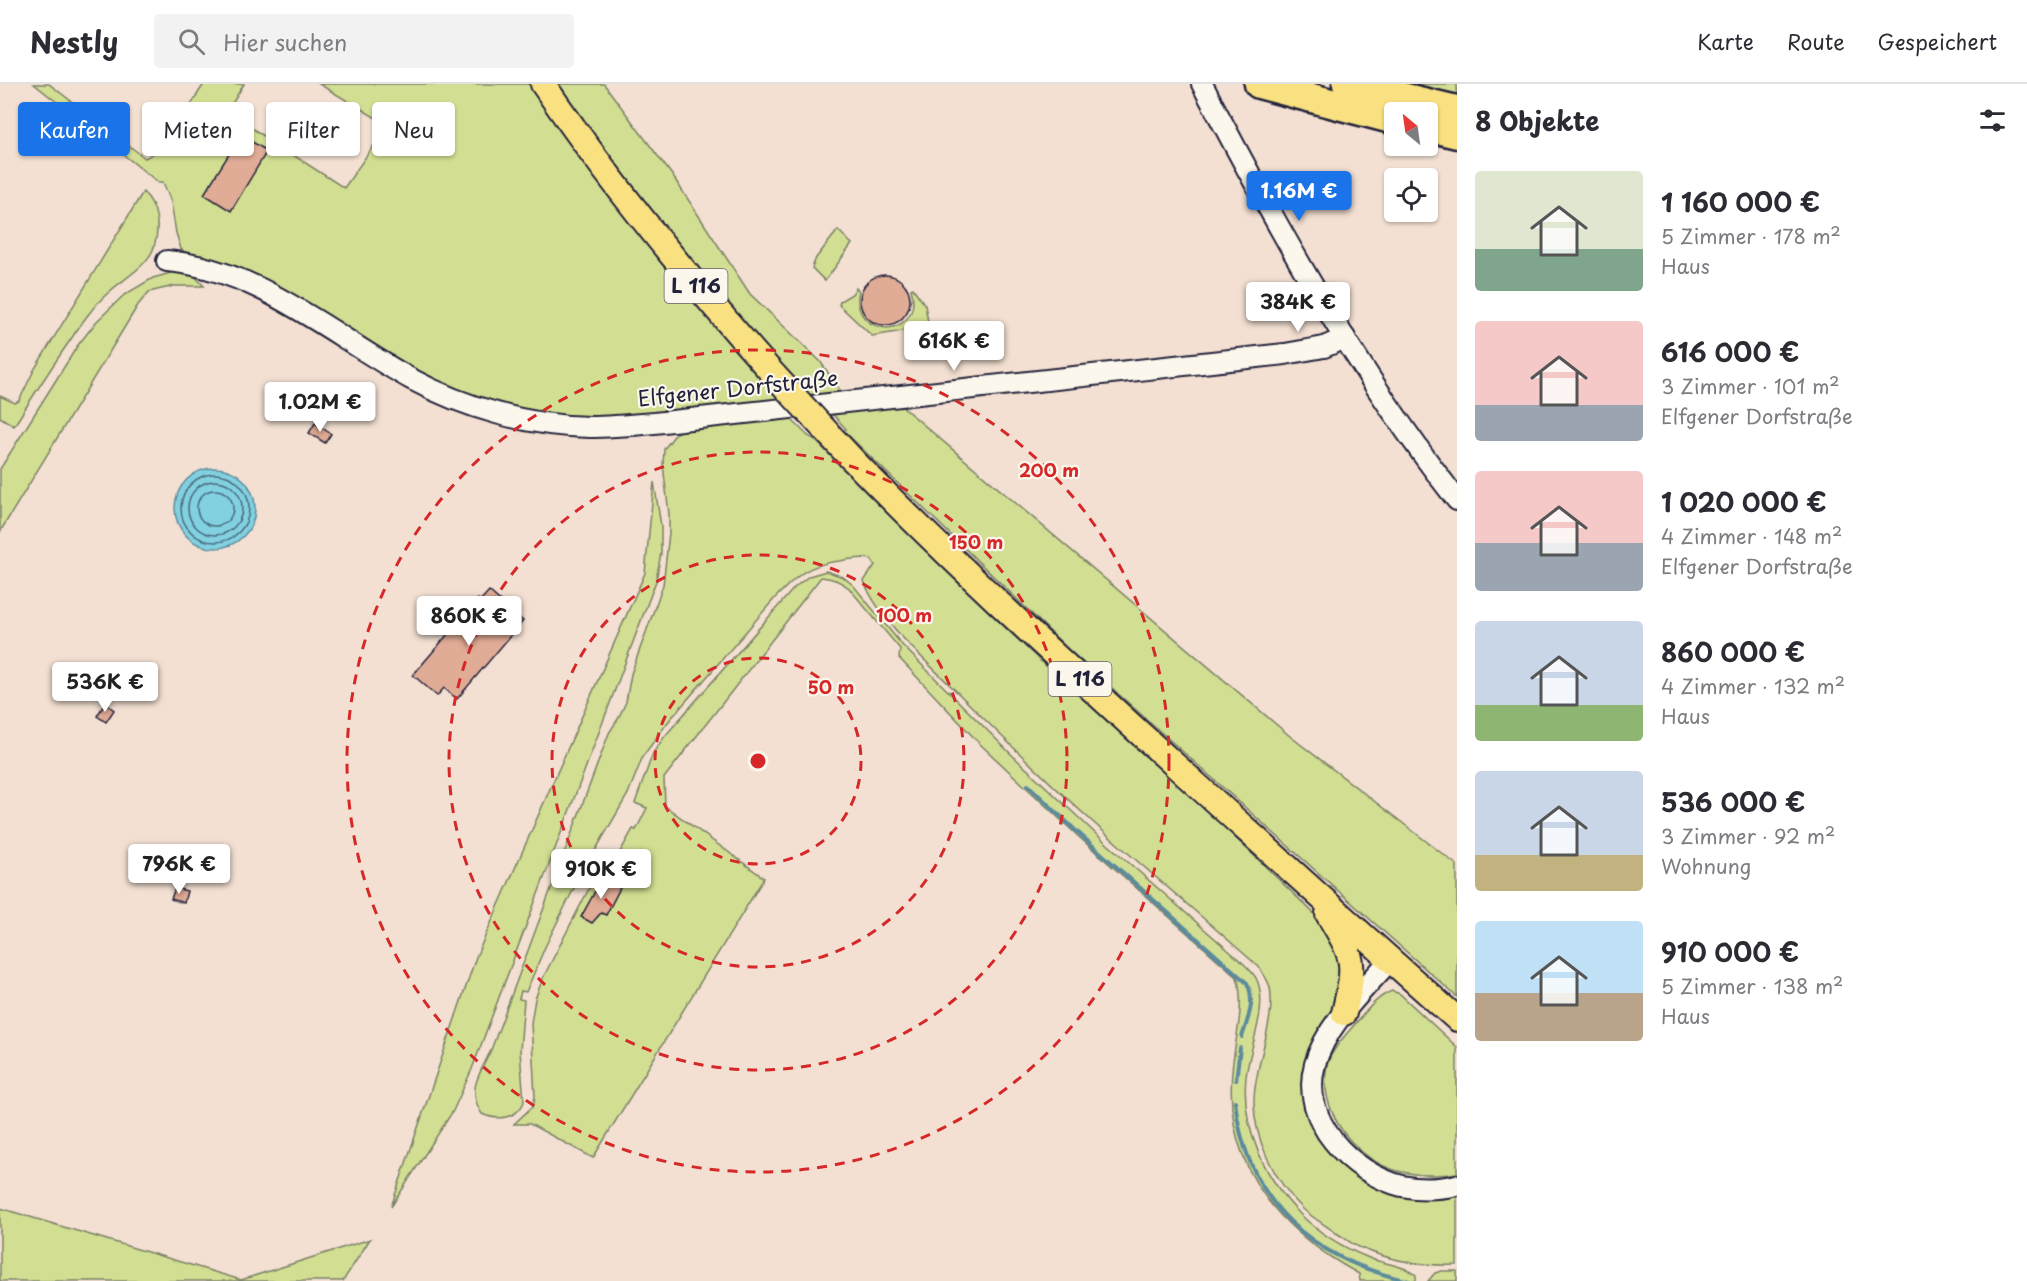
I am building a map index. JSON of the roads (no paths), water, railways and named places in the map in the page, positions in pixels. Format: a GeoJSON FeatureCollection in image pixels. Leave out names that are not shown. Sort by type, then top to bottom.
{"type":"FeatureCollection","features":[{"type":"Feature","properties":{"kind":"highway"},"geometry":{"type":"LineString","coordinates":[[1259,84],[1384,117]]}},
{"type":"Feature","properties":{"kind":"highway"},"geometry":{"type":"LineString","coordinates":[[1347,84],[1457,110]]}},
{"type":"Feature","properties":{"kind":"highway"},"geometry":{"type":"LineString","coordinates":[[1438,129],[1457,134]]}},
{"type":"Feature","properties":{"kind":"main road","name":"L 116"},"geometry":{"type":"LineString","coordinates":[[543,84],[659,240],[774,376],[851,458],[1003,607],[1316,894],[1457,1019]]}},
{"type":"Feature","properties":{"kind":"main road"},"geometry":{"type":"LineString","coordinates":[[1316,894],[1345,943],[1351,958],[1353,973],[1344,1013]]}},
{"type":"Feature","properties":{"kind":"street"},"geometry":{"type":"LineString","coordinates":[[1202,84],[1299,260],[1345,338],[1419,450],[1457,500]]}},
{"type":"Feature","properties":{"kind":"street","name":"Elfgener Dorfstraße"},"geometry":{"type":"LineString","coordinates":[[167,261],[210,269],[257,286],[412,379],[460,401],[509,416],[576,426],[654,423],[1285,354],[1324,347],[1345,338]]}},
{"type":"Feature","properties":{"kind":"street"},"geometry":{"type":"LineString","coordinates":[[1390,960],[1344,1013],[1321,1048],[1313,1076],[1314,1101],[1325,1130],[1336,1144],[1353,1161],[1379,1178],[1417,1188],[1457,1185]]}},
{"type":"Feature","properties":{"kind":"water"},"geometry":{"type":"Polygon","coordinates":[[[215,468],[230,471],[243,480],[252,493],[255,508],[252,523],[243,536],[230,545],[215,548],[200,545],[187,536],[178,523],[175,508],[178,493],[187,480],[200,471],[215,468]]]}},
{"type":"Feature","properties":{"kind":"waterway"},"geometry":{"type":"LineString","coordinates":[[1028,785],[1075,830],[1247,983],[1251,1003],[1242,1037]]}},
{"type":"Feature","properties":{"kind":"waterway"},"geometry":{"type":"LineString","coordinates":[[1236,1080],[1240,1048]]}},
{"type":"Feature","properties":{"kind":"waterway"},"geometry":{"type":"LineString","coordinates":[[1235,1101],[1242,1137],[1253,1169],[1269,1197],[1290,1221],[1314,1241],[1342,1258],[1374,1271],[1409,1281]]}}]}
